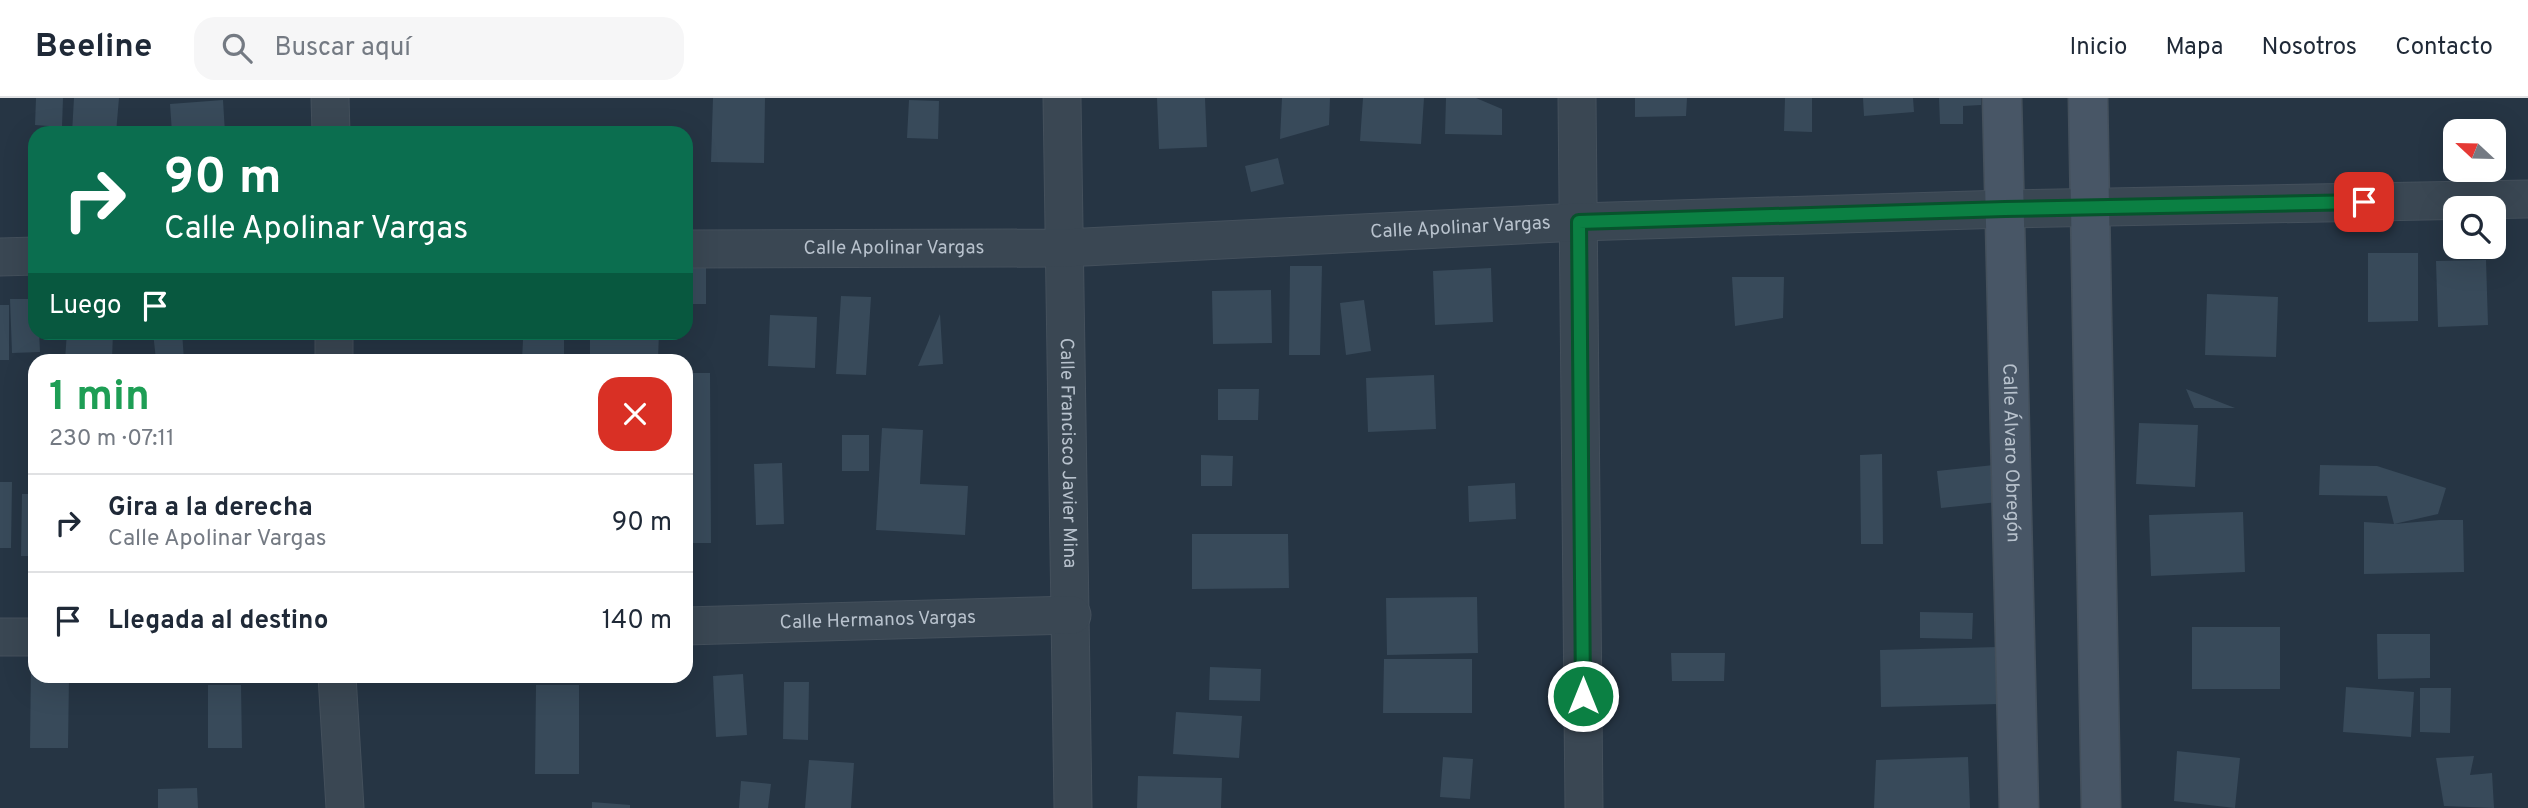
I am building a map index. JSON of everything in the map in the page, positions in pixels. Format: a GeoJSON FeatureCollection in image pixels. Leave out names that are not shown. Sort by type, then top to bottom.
{"type":"FeatureCollection","features":[{"type":"Feature","properties":{"kind":"street"},"geometry":{"type":"LineString","coordinates":[[330,98],[331,126]]}},
{"type":"Feature","properties":{"kind":"street","name":"Calle Francisco Javier Mina"},"geometry":{"type":"LineString","coordinates":[[1062,98],[1073,808]]}},
{"type":"Feature","properties":{"kind":"street"},"geometry":{"type":"LineString","coordinates":[[1577,98],[1584,808]]}},
{"type":"Feature","properties":{"kind":"street","name":"Calle Álvaro Obregón"},"geometry":{"type":"LineString","coordinates":[[2002,98],[2019,808]]}},
{"type":"Feature","properties":{"kind":"street"},"geometry":{"type":"LineString","coordinates":[[2088,98],[2101,808]]}},
{"type":"Feature","properties":{"kind":"street","name":"Calle Apolinar Vargas"},"geometry":{"type":"LineString","coordinates":[[693,249],[1065,248],[1579,222],[2005,209],[2528,200]]}},
{"type":"Feature","properties":{"kind":"street"},"geometry":{"type":"LineString","coordinates":[[0,257],[28,256]]}},
{"type":"Feature","properties":{"kind":"street","name":"Calle Hermanos Vargas"},"geometry":{"type":"LineString","coordinates":[[693,626],[1072,615]]}},
{"type":"Feature","properties":{"kind":"street"},"geometry":{"type":"LineString","coordinates":[[0,637],[28,637]]}},
{"type":"Feature","properties":{"kind":"street"},"geometry":{"type":"LineString","coordinates":[[337,683],[345,808]]}},
{"type":"Feature","properties":{"kind":"building"},"geometry":{"type":"Polygon","coordinates":[[[36,98],[63,98],[62,126],[35,125],[36,98]]]}},
{"type":"Feature","properties":{"kind":"building"},"geometry":{"type":"Polygon","coordinates":[[[74,98],[119,98],[117,126],[72,126],[74,98]]]}},
{"type":"Feature","properties":{"kind":"building"},"geometry":{"type":"Polygon","coordinates":[[[713,98],[765,98],[764,163],[711,162],[713,98]]]}},
{"type":"Feature","properties":{"kind":"building"},"geometry":{"type":"Polygon","coordinates":[[[1157,98],[1205,98],[1207,147],[1159,149],[1157,98]]]}},
{"type":"Feature","properties":{"kind":"building"},"geometry":{"type":"Polygon","coordinates":[[[1282,98],[1330,98],[1329,125],[1280,139],[1282,98]]]}},
{"type":"Feature","properties":{"kind":"building"},"geometry":{"type":"Polygon","coordinates":[[[1363,98],[1424,98],[1421,144],[1360,141],[1363,98]]]}},
{"type":"Feature","properties":{"kind":"building"},"geometry":{"type":"Polygon","coordinates":[[[1446,98],[1476,98],[1502,109],[1502,135],[1445,134],[1446,98]]]}},
{"type":"Feature","properties":{"kind":"building"},"geometry":{"type":"Polygon","coordinates":[[[1635,98],[1687,98],[1686,116],[1635,117],[1635,98]]]}},
{"type":"Feature","properties":{"kind":"building"},"geometry":{"type":"Polygon","coordinates":[[[1785,98],[1812,98],[1812,132],[1784,131],[1785,98]]]}},
{"type":"Feature","properties":{"kind":"building"},"geometry":{"type":"Polygon","coordinates":[[[1863,98],[1913,98],[1914,112],[1864,116],[1863,98]]]}},
{"type":"Feature","properties":{"kind":"building"},"geometry":{"type":"Polygon","coordinates":[[[1939,98],[1981,98],[1981,105],[1963,106],[1963,124],[1940,124],[1939,98]]]}},
{"type":"Feature","properties":{"kind":"building"},"geometry":{"type":"Polygon","coordinates":[[[223,100],[225,126],[172,126],[170,104],[223,100]]]}},
{"type":"Feature","properties":{"kind":"building"},"geometry":{"type":"Polygon","coordinates":[[[909,100],[939,101],[938,139],[907,138],[909,100]]]}},
{"type":"Feature","properties":{"kind":"building"},"geometry":{"type":"Polygon","coordinates":[[[1278,158],[1284,184],[1251,192],[1245,166],[1278,158]]]}},
{"type":"Feature","properties":{"kind":"building"},"geometry":{"type":"Polygon","coordinates":[[[2368,253],[2418,253],[2418,321],[2368,322],[2368,253]]]}},
{"type":"Feature","properties":{"kind":"building"},"geometry":{"type":"Polygon","coordinates":[[[2486,260],[2488,325],[2438,327],[2436,261],[2486,260]]]}},
{"type":"Feature","properties":{"kind":"building"},"geometry":{"type":"Polygon","coordinates":[[[693,266],[706,266],[706,304],[693,304],[693,266]]]}},
{"type":"Feature","properties":{"kind":"building"},"geometry":{"type":"Polygon","coordinates":[[[1290,266],[1322,266],[1320,355],[1289,355],[1290,266]]]}},
{"type":"Feature","properties":{"kind":"building"},"geometry":{"type":"Polygon","coordinates":[[[1491,268],[1493,322],[1435,325],[1433,271],[1491,268]]]}},
{"type":"Feature","properties":{"kind":"building"},"geometry":{"type":"Polygon","coordinates":[[[1732,277],[1784,277],[1783,318],[1735,326],[1732,277]]]}},
{"type":"Feature","properties":{"kind":"building"},"geometry":{"type":"Polygon","coordinates":[[[1271,290],[1272,343],[1213,344],[1212,291],[1271,290]]]}},
{"type":"Feature","properties":{"kind":"building"},"geometry":{"type":"Polygon","coordinates":[[[2207,294],[2278,297],[2276,357],[2205,355],[2207,294]]]}},
{"type":"Feature","properties":{"kind":"building"},"geometry":{"type":"Polygon","coordinates":[[[841,296],[871,297],[866,375],[836,374],[841,296]]]}},
{"type":"Feature","properties":{"kind":"building"},"geometry":{"type":"Polygon","coordinates":[[[10,299],[28,299],[28,340],[39,340],[40,352],[12,353],[10,299]]]}},
{"type":"Feature","properties":{"kind":"building"},"geometry":{"type":"Polygon","coordinates":[[[1364,300],[1371,351],[1346,355],[1340,303],[1364,300]]]}},
{"type":"Feature","properties":{"kind":"building"},"geometry":{"type":"Polygon","coordinates":[[[0,305],[9,305],[9,360],[0,360],[0,305]]]}},
{"type":"Feature","properties":{"kind":"building"},"geometry":{"type":"Polygon","coordinates":[[[940,314],[943,364],[918,366],[940,314]]]}},
{"type":"Feature","properties":{"kind":"building"},"geometry":{"type":"Polygon","coordinates":[[[770,315],[817,317],[815,368],[768,366],[770,315]]]}},
{"type":"Feature","properties":{"kind":"building"},"geometry":{"type":"Polygon","coordinates":[[[66,340],[113,340],[112,354],[65,354],[66,340]]]}},
{"type":"Feature","properties":{"kind":"building"},"geometry":{"type":"Polygon","coordinates":[[[154,340],[183,340],[184,354],[155,354],[154,340]]]}},
{"type":"Feature","properties":{"kind":"building"},"geometry":{"type":"Polygon","coordinates":[[[523,340],[564,340],[564,354],[522,354],[523,340]]]}},
{"type":"Feature","properties":{"kind":"building"},"geometry":{"type":"Polygon","coordinates":[[[590,340],[659,340],[658,354],[590,354],[590,340]]]}},
{"type":"Feature","properties":{"kind":"building"},"geometry":{"type":"Polygon","coordinates":[[[693,373],[710,373],[711,543],[693,543],[693,373]]]}},
{"type":"Feature","properties":{"kind":"building"},"geometry":{"type":"Polygon","coordinates":[[[1434,375],[1436,429],[1368,432],[1366,378],[1434,375]]]}},
{"type":"Feature","properties":{"kind":"building"},"geometry":{"type":"Polygon","coordinates":[[[1218,389],[1259,389],[1258,420],[1218,420],[1218,389]]]}},
{"type":"Feature","properties":{"kind":"building"},"geometry":{"type":"Polygon","coordinates":[[[2186,389],[2235,408],[2194,408],[2186,389]]]}},
{"type":"Feature","properties":{"kind":"building"},"geometry":{"type":"Polygon","coordinates":[[[2139,423],[2198,425],[2195,487],[2136,484],[2139,423]]]}},
{"type":"Feature","properties":{"kind":"building"},"geometry":{"type":"Polygon","coordinates":[[[882,428],[923,430],[920,484],[968,486],[965,535],[876,530],[882,428]]]}},
{"type":"Feature","properties":{"kind":"building"},"geometry":{"type":"Polygon","coordinates":[[[842,435],[869,435],[869,471],[842,471],[842,435]]]}},
{"type":"Feature","properties":{"kind":"building"},"geometry":{"type":"Polygon","coordinates":[[[1882,454],[1883,544],[1861,544],[1860,455],[1882,454]]]}},
{"type":"Feature","properties":{"kind":"building"},"geometry":{"type":"Polygon","coordinates":[[[1201,455],[1233,456],[1232,486],[1201,486],[1201,455]]]}},
{"type":"Feature","properties":{"kind":"building"},"geometry":{"type":"Polygon","coordinates":[[[782,463],[784,524],[756,525],[754,464],[782,463]]]}},
{"type":"Feature","properties":{"kind":"building"},"geometry":{"type":"Polygon","coordinates":[[[1994,465],[1998,502],[1941,508],[1937,471],[1994,465]]]}},
{"type":"Feature","properties":{"kind":"building"},"geometry":{"type":"Polygon","coordinates":[[[2320,465],[2377,466],[2446,488],[2438,514],[2394,524],[2387,496],[2319,495],[2320,465]]]}},
{"type":"Feature","properties":{"kind":"building"},"geometry":{"type":"Polygon","coordinates":[[[0,482],[12,482],[11,548],[0,548],[0,482]]]}},
{"type":"Feature","properties":{"kind":"building"},"geometry":{"type":"Polygon","coordinates":[[[1515,483],[1516,519],[1469,522],[1468,486],[1515,483]]]}},
{"type":"Feature","properties":{"kind":"building"},"geometry":{"type":"Polygon","coordinates":[[[22,494],[28,494],[28,556],[21,556],[22,494]]]}},
{"type":"Feature","properties":{"kind":"building"},"geometry":{"type":"Polygon","coordinates":[[[2243,512],[2245,572],[2151,576],[2149,515],[2243,512]]]}},
{"type":"Feature","properties":{"kind":"building"},"geometry":{"type":"Polygon","coordinates":[[[2463,520],[2464,572],[2364,574],[2364,522],[2394,524],[2463,520]]]}},
{"type":"Feature","properties":{"kind":"building"},"geometry":{"type":"Polygon","coordinates":[[[1192,534],[1288,534],[1289,588],[1192,589],[1192,534]]]}},
{"type":"Feature","properties":{"kind":"building"},"geometry":{"type":"Polygon","coordinates":[[[1477,597],[1478,653],[1387,655],[1386,598],[1477,597]]]}},
{"type":"Feature","properties":{"kind":"building"},"geometry":{"type":"Polygon","coordinates":[[[1920,612],[1973,613],[1972,639],[1920,638],[1920,612]]]}},
{"type":"Feature","properties":{"kind":"building"},"geometry":{"type":"Polygon","coordinates":[[[2192,627],[2280,627],[2280,689],[2192,689],[2192,627]]]}},
{"type":"Feature","properties":{"kind":"building"},"geometry":{"type":"Polygon","coordinates":[[[2377,634],[2430,634],[2430,678],[2378,679],[2377,634]]]}},
{"type":"Feature","properties":{"kind":"building"},"geometry":{"type":"Polygon","coordinates":[[[1998,647],[1999,704],[1881,707],[1880,650],[1998,647]]]}},
{"type":"Feature","properties":{"kind":"building"},"geometry":{"type":"Polygon","coordinates":[[[1671,653],[1725,653],[1724,681],[1672,681],[1671,653]]]}},
{"type":"Feature","properties":{"kind":"building"},"geometry":{"type":"Polygon","coordinates":[[[1384,659],[1472,659],[1472,713],[1383,713],[1384,659]]]}},
{"type":"Feature","properties":{"kind":"building"},"geometry":{"type":"Polygon","coordinates":[[[1210,667],[1261,669],[1260,701],[1209,700],[1210,667]]]}},
{"type":"Feature","properties":{"kind":"building"},"geometry":{"type":"Polygon","coordinates":[[[743,674],[747,735],[716,737],[713,676],[743,674]]]}},
{"type":"Feature","properties":{"kind":"building"},"geometry":{"type":"Polygon","coordinates":[[[784,682],[809,682],[808,740],[783,739],[784,682]]]}},
{"type":"Feature","properties":{"kind":"building"},"geometry":{"type":"Polygon","coordinates":[[[31,683],[69,683],[68,748],[30,748],[31,683]]]}},
{"type":"Feature","properties":{"kind":"building"},"geometry":{"type":"Polygon","coordinates":[[[208,685],[241,685],[242,748],[208,748],[208,685]]]}},
{"type":"Feature","properties":{"kind":"building"},"geometry":{"type":"Polygon","coordinates":[[[536,685],[579,685],[579,774],[535,774],[536,685]]]}},
{"type":"Feature","properties":{"kind":"building"},"geometry":{"type":"Polygon","coordinates":[[[2346,687],[2414,692],[2411,737],[2343,732],[2346,687]]]}},
{"type":"Feature","properties":{"kind":"building"},"geometry":{"type":"Polygon","coordinates":[[[2420,688],[2451,688],[2450,733],[2420,732],[2420,688]]]}},
{"type":"Feature","properties":{"kind":"building"},"geometry":{"type":"Polygon","coordinates":[[[1176,712],[1242,716],[1239,758],[1173,754],[1176,712]]]}},
{"type":"Feature","properties":{"kind":"building"},"geometry":{"type":"Polygon","coordinates":[[[2177,751],[2240,758],[2235,808],[2174,801],[2177,751]]]}},
{"type":"Feature","properties":{"kind":"building"},"geometry":{"type":"Polygon","coordinates":[[[2474,756],[2470,775],[2492,773],[2494,808],[2444,806],[2436,758],[2474,756]]]}},
{"type":"Feature","properties":{"kind":"building"},"geometry":{"type":"Polygon","coordinates":[[[1443,757],[1473,759],[1470,799],[1440,797],[1443,757]]]}},
{"type":"Feature","properties":{"kind":"building"},"geometry":{"type":"Polygon","coordinates":[[[1968,757],[1970,808],[1874,808],[1876,760],[1968,757]]]}},
{"type":"Feature","properties":{"kind":"building"},"geometry":{"type":"Polygon","coordinates":[[[809,760],[854,763],[851,808],[805,808],[809,760]]]}},
{"type":"Feature","properties":{"kind":"building"},"geometry":{"type":"Polygon","coordinates":[[[1138,776],[1222,778],[1221,808],[1137,808],[1138,776]]]}},
{"type":"Feature","properties":{"kind":"building"},"geometry":{"type":"Polygon","coordinates":[[[741,781],[771,784],[768,808],[739,808],[741,781]]]}},
{"type":"Feature","properties":{"kind":"building"},"geometry":{"type":"Polygon","coordinates":[[[197,788],[198,808],[158,808],[158,789],[197,788]]]}},
{"type":"Feature","properties":{"kind":"building"},"geometry":{"type":"Polygon","coordinates":[[[592,802],[630,805],[630,808],[592,808],[592,802]]]}},
{"type":"Feature","properties":{"kind":"route"},"geometry":{"type":"LineString","coordinates":[[1583,696],[1579,222],[2005,209],[2364,202]]}}]}
